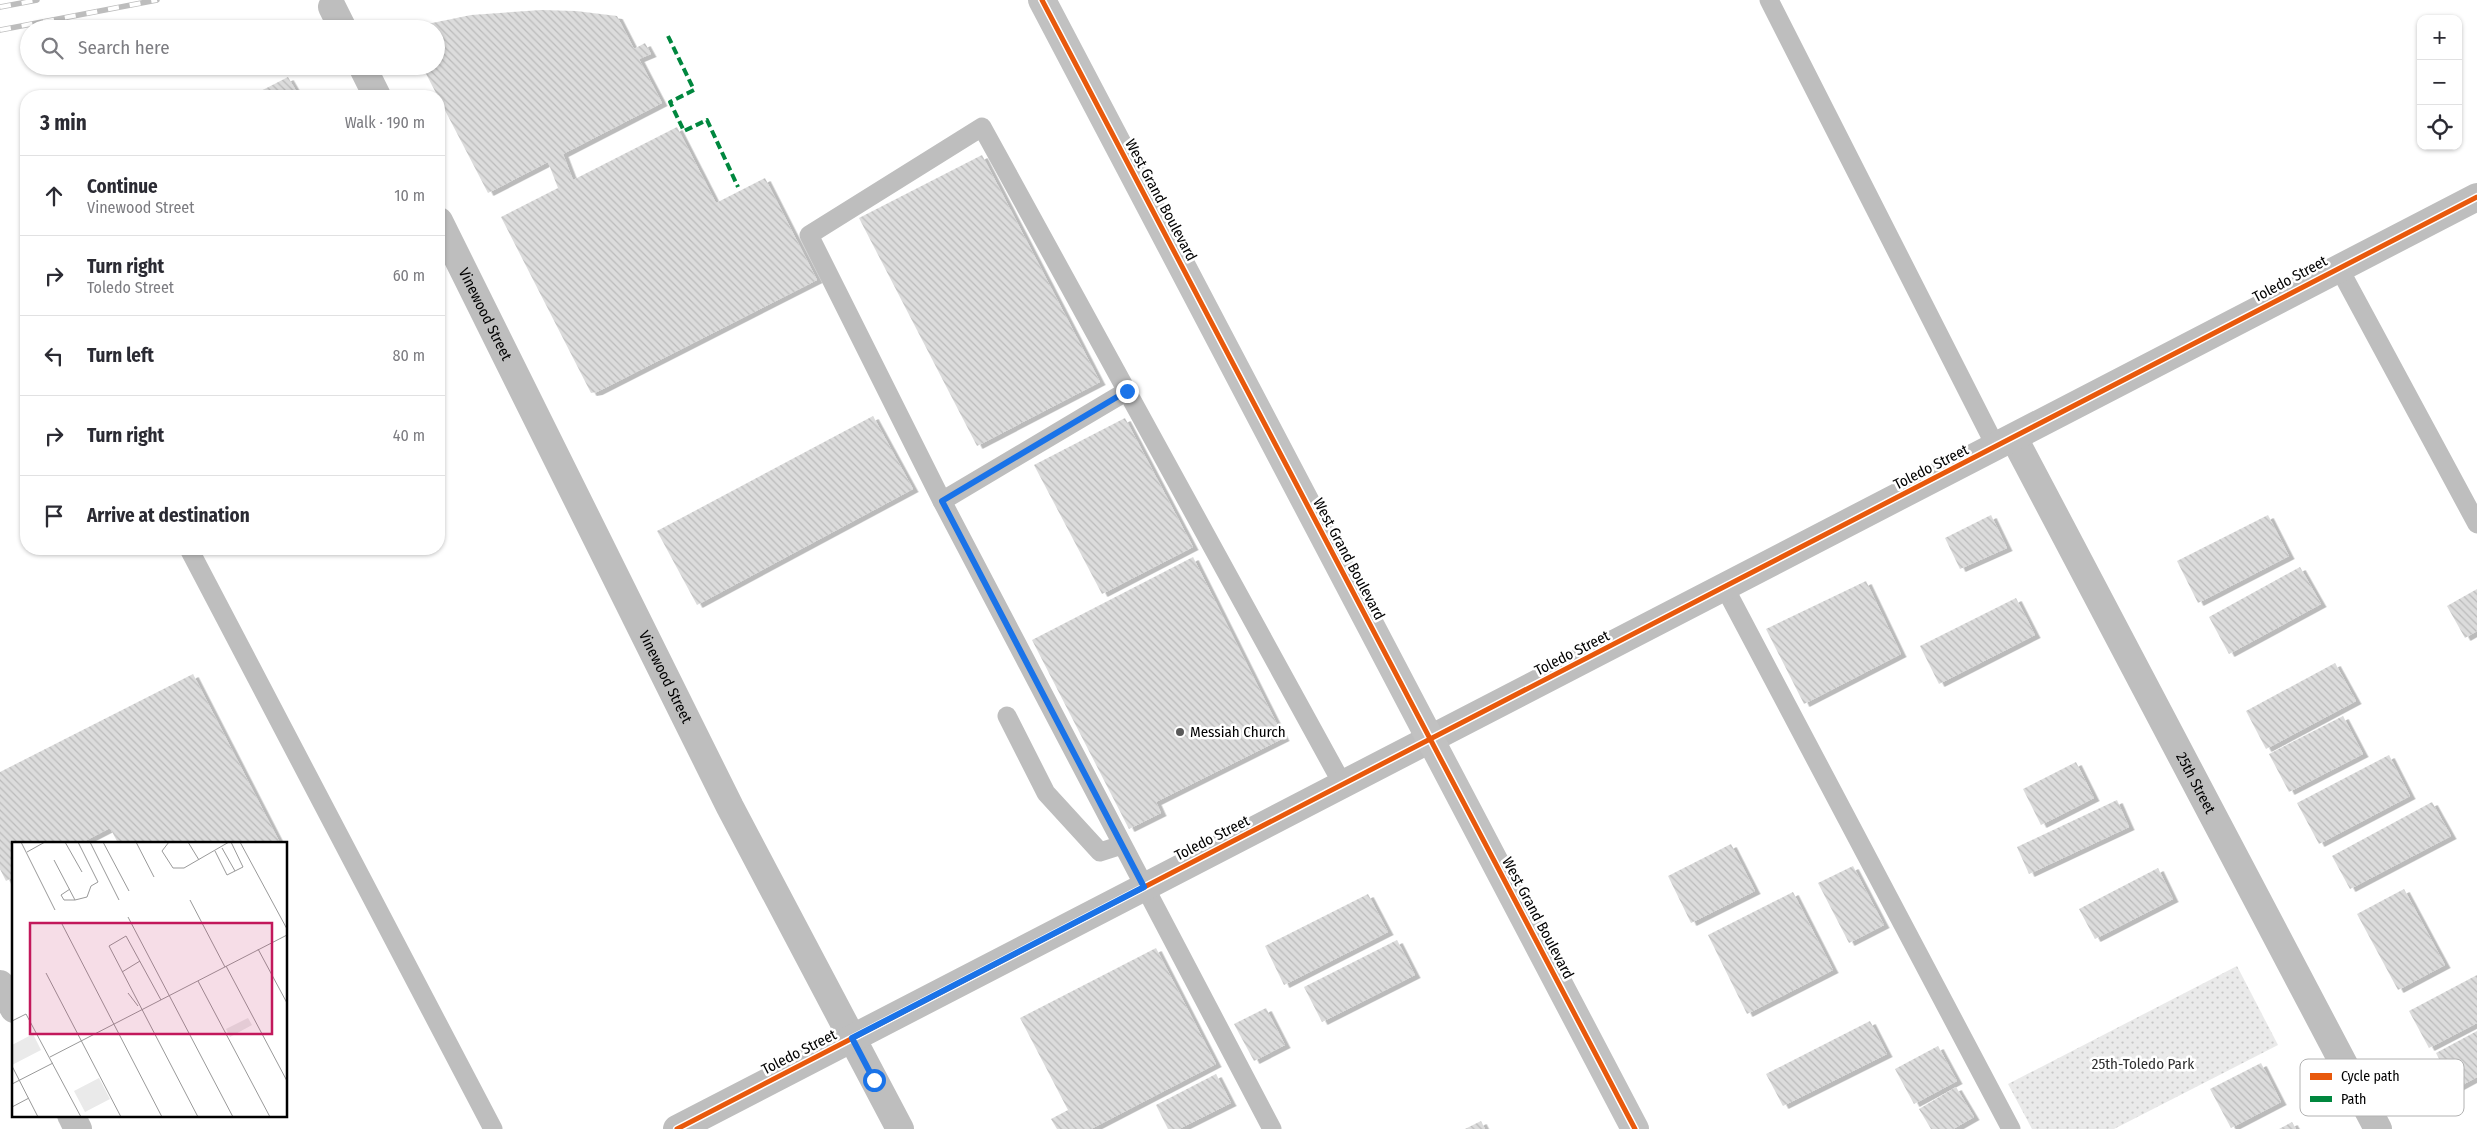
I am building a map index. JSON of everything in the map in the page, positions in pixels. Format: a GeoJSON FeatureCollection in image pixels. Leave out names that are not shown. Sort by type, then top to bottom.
{"type":"FeatureCollection","features":[{"type":"Feature","properties":{"kind":"street","name":"West Grand Boulevard"},"geometry":{"type":"LineString","coordinates":[[1042,0],[1635,1129]]}},
{"type":"Feature","properties":{"kind":"street"},"geometry":{"type":"LineString","coordinates":[[366,75],[374,90]]}},
{"type":"Feature","properties":{"kind":"street","name":"Toledo Street"},"geometry":{"type":"LineString","coordinates":[[677,1129],[2477,197]]}},
{"type":"Feature","properties":{"kind":"street","name":"Vinewood Street"},"geometry":{"type":"LineString","coordinates":[[445,233],[730,807],[900,1129]]}},
{"type":"Feature","properties":{"kind":"street","name":"25th Street"},"geometry":{"type":"LineString","coordinates":[[2005,443],[2340,1059]]}},
{"type":"Feature","properties":{"kind":"street"},"geometry":{"type":"LineString","coordinates":[[0,984],[12,1005]]}},
{"type":"Feature","properties":{"kind":"street"},"geometry":{"type":"LineString","coordinates":[[72,1116],[78,1129]]}},
{"type":"Feature","properties":{"kind":"street","name":"25th Street"},"geometry":{"type":"LineString","coordinates":[[2371,1116],[2378,1129]]}},
{"type":"Feature","properties":{"kind":"lane"},"geometry":{"type":"LineString","coordinates":[[1769,0],[2005,443]]}},
{"type":"Feature","properties":{"kind":"lane"},"geometry":{"type":"LineString","coordinates":[[1272,1129],[942,501],[809,235],[982,127],[1343,785]]}},
{"type":"Feature","properties":{"kind":"lane"},"geometry":{"type":"LineString","coordinates":[[2339,268],[2477,524]]}},
{"type":"Feature","properties":{"kind":"lane"},"geometry":{"type":"LineString","coordinates":[[942,501],[1127,391]]}},
{"type":"Feature","properties":{"kind":"lane"},"geometry":{"type":"LineString","coordinates":[[192,555],[493,1129]]}},
{"type":"Feature","properties":{"kind":"lane"},"geometry":{"type":"LineString","coordinates":[[1725,588],[2011,1129]]}},
{"type":"Feature","properties":{"kind":"lane"},"geometry":{"type":"LineString","coordinates":[[1007,716],[1046,793],[1100,852],[1122,845]]}},
{"type":"Feature","properties":{"kind":"green space","name":"25th-Toledo Park"},"geometry":{"type":"Polygon","coordinates":[[[2237,966],[2278,1045],[2114,1129],[2032,1129],[2008,1084],[2237,966]]]}},
{"type":"Feature","properties":{"kind":"building"},"geometry":{"type":"Polygon","coordinates":[[[541,10],[576,11],[617,16],[634,49],[645,43],[651,54],[639,59],[662,103],[563,154],[573,180],[677,127],[716,203],[765,178],[817,280],[597,392],[591,393],[501,217],[558,188],[548,162],[488,193],[445,110],[445,90],[434,90],[427,75],[445,75],[445,20],[471,15],[541,10]]]}},
{"type":"Feature","properties":{"kind":"building"},"geometry":{"type":"Polygon","coordinates":[[[288,77],[296,90],[263,90],[288,77]]]}},
{"type":"Feature","properties":{"kind":"building"},"geometry":{"type":"Polygon","coordinates":[[[982,155],[1100,382],[977,446],[859,218],[982,155]]]}},
{"type":"Feature","properties":{"kind":"building"},"geometry":{"type":"Polygon","coordinates":[[[873,416],[913,489],[697,605],[657,531],[873,416]]]}},
{"type":"Feature","properties":{"kind":"building"},"geometry":{"type":"Polygon","coordinates":[[[1125,418],[1193,547],[1102,594],[1034,465],[1125,418]]]}},
{"type":"Feature","properties":{"kind":"building"},"geometry":{"type":"Polygon","coordinates":[[[1991,515],[2007,548],[1960,569],[1945,538],[1991,515]]]}},
{"type":"Feature","properties":{"kind":"building"},"geometry":{"type":"Polygon","coordinates":[[[2268,515],[2289,556],[2198,603],[2177,561],[2268,515]]]}},
{"type":"Feature","properties":{"kind":"building"},"geometry":{"type":"Polygon","coordinates":[[[1193,557],[1284,738],[1156,802],[1161,813],[1129,829],[1032,640],[1193,557]]]}},
{"type":"Feature","properties":{"kind":"building"},"geometry":{"type":"Polygon","coordinates":[[[2300,567],[2321,604],[2229,654],[2209,617],[2300,567]]]}},
{"type":"Feature","properties":{"kind":"building"},"geometry":{"type":"Polygon","coordinates":[[[1866,581],[1901,654],[1804,704],[1766,629],[1866,581]]]}},
{"type":"Feature","properties":{"kind":"building"},"geometry":{"type":"Polygon","coordinates":[[[2477,589],[2477,631],[2465,638],[2447,606],[2477,589]]]}},
{"type":"Feature","properties":{"kind":"building"},"geometry":{"type":"Polygon","coordinates":[[[2016,598],[2035,635],[1939,684],[1920,646],[2016,598]]]}},
{"type":"Feature","properties":{"kind":"building"},"geometry":{"type":"Polygon","coordinates":[[[2335,663],[2356,701],[2266,749],[2246,711],[2335,663]]]}},
{"type":"Feature","properties":{"kind":"building"},"geometry":{"type":"Polygon","coordinates":[[[193,674],[279,842],[117,842],[110,828],[83,842],[12,842],[12,878],[6,881],[0,869],[0,772],[193,674]]]}},
{"type":"Feature","properties":{"kind":"building"},"geometry":{"type":"Polygon","coordinates":[[[2343,716],[2363,754],[2289,792],[2269,754],[2343,716]]]}},
{"type":"Feature","properties":{"kind":"building"},"geometry":{"type":"Polygon","coordinates":[[[2389,755],[2410,796],[2319,844],[2297,803],[2389,755]]]}},
{"type":"Feature","properties":{"kind":"building"},"geometry":{"type":"Polygon","coordinates":[[[2076,762],[2094,798],[2041,825],[2023,789],[2076,762]]]}},
{"type":"Feature","properties":{"kind":"building"},"geometry":{"type":"Polygon","coordinates":[[[2117,800],[2129,827],[2029,874],[2017,847],[2117,800]]]}},
{"type":"Feature","properties":{"kind":"building"},"geometry":{"type":"Polygon","coordinates":[[[2432,802],[2451,836],[2350,889],[2332,856],[2432,802]]]}},
{"type":"Feature","properties":{"kind":"building"},"geometry":{"type":"Polygon","coordinates":[[[1731,844],[1755,891],[1691,923],[1668,876],[1731,844]]]}},
{"type":"Feature","properties":{"kind":"building"},"geometry":{"type":"Polygon","coordinates":[[[1853,866],[1884,925],[1849,943],[1818,883],[1853,866]]]}},
{"type":"Feature","properties":{"kind":"building"},"geometry":{"type":"Polygon","coordinates":[[[2158,868],[2173,899],[2095,939],[2079,909],[2158,868]]]}},
{"type":"Feature","properties":{"kind":"building"},"geometry":{"type":"Polygon","coordinates":[[[2404,889],[2445,965],[2398,990],[2357,914],[2404,889]]]}},
{"type":"Feature","properties":{"kind":"building"},"geometry":{"type":"Polygon","coordinates":[[[1793,892],[1833,970],[1747,1014],[1708,935],[1793,892]]]}},
{"type":"Feature","properties":{"kind":"building"},"geometry":{"type":"Polygon","coordinates":[[[1368,894],[1388,932],[1284,985],[1265,946],[1368,894]]]}},
{"type":"Feature","properties":{"kind":"building"},"geometry":{"type":"Polygon","coordinates":[[[1397,940],[1415,975],[1322,1022],[1304,987],[1397,940]]]}},
{"type":"Feature","properties":{"kind":"building"},"geometry":{"type":"Polygon","coordinates":[[[1156,948],[1216,1064],[1091,1129],[1057,1129],[1051,1119],[1068,1110],[1020,1018],[1156,948]]]}},
{"type":"Feature","properties":{"kind":"building"},"geometry":{"type":"Polygon","coordinates":[[[2477,975],[2477,1023],[2429,1048],[2409,1011],[2477,975]]]}},
{"type":"Feature","properties":{"kind":"building"},"geometry":{"type":"Polygon","coordinates":[[[1266,1008],[1285,1045],[1254,1061],[1234,1024],[1266,1008]]]}},
{"type":"Feature","properties":{"kind":"building"},"geometry":{"type":"Polygon","coordinates":[[[1870,1021],[1887,1054],[1783,1106],[1766,1074],[1870,1021]]]}},
{"type":"Feature","properties":{"kind":"building"},"geometry":{"type":"Polygon","coordinates":[[[2477,1031],[2477,1077],[2464,1084],[2464,1059],[2439,1059],[2436,1053],[2477,1031]]]}},
{"type":"Feature","properties":{"kind":"building"},"geometry":{"type":"Polygon","coordinates":[[[1938,1046],[1957,1081],[1914,1104],[1895,1069],[1938,1046]]]}},
{"type":"Feature","properties":{"kind":"building"},"geometry":{"type":"Polygon","coordinates":[[[2261,1063],[2281,1102],[2231,1128],[2210,1089],[2261,1063]]]}},
{"type":"Feature","properties":{"kind":"building"},"geometry":{"type":"Polygon","coordinates":[[[1216,1074],[1231,1103],[1179,1129],[1168,1129],[1156,1105],[1216,1074]]]}},
{"type":"Feature","properties":{"kind":"building"},"geometry":{"type":"Polygon","coordinates":[[[1956,1087],[1974,1117],[1953,1129],[1931,1129],[1919,1109],[1956,1087]]]}},
{"type":"Feature","properties":{"kind":"building"},"geometry":{"type":"Polygon","coordinates":[[[1481,1121],[1485,1129],[1465,1129],[1481,1121]]]}},
{"type":"Feature","properties":{"kind":"building"},"geometry":{"type":"Polygon","coordinates":[[[2292,1122],[2296,1129],[2279,1129],[2292,1122]]]}},
{"type":"Feature","properties":{"kind":"railway"},"geometry":{"type":"LineString","coordinates":[[0,7],[37,0]]}},
{"type":"Feature","properties":{"kind":"railway"},"geometry":{"type":"LineString","coordinates":[[52,20],[157,0]]}},
{"type":"Feature","properties":{"kind":"railway"},"geometry":{"type":"LineString","coordinates":[[0,30],[20,26]]}},
{"type":"Feature","properties":{"kind":"marked path"},"geometry":{"type":"LineString","coordinates":[[668,36],[694,90],[670,102],[684,131],[707,120],[738,187]]}},
{"type":"Feature","properties":{"kind":"cycle path"},"geometry":{"type":"LineString","coordinates":[[1042,0],[1635,1129]]}},
{"type":"Feature","properties":{"kind":"cycle path"},"geometry":{"type":"LineString","coordinates":[[677,1129],[2477,197]]}},
{"type":"Feature","properties":{"kind":"place","name":"Messiah Church"},"geometry":{"type":"Point","coordinates":[1180,732]}},
{"type":"Feature","properties":{"kind":"route"},"geometry":{"type":"LineString","coordinates":[[874,1080],[852,1038],[1144,887],[942,501],[1127,391]]}}]}
